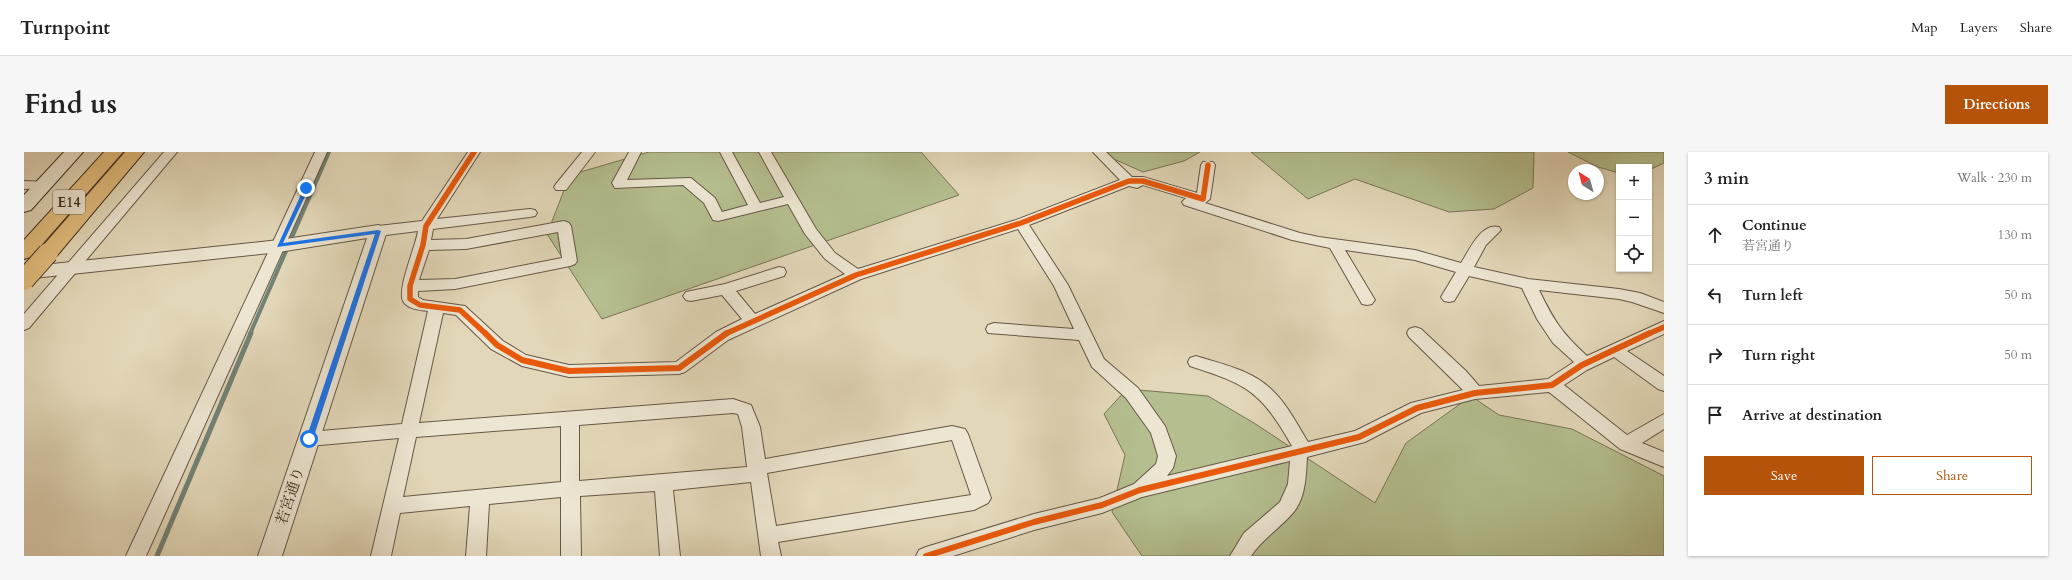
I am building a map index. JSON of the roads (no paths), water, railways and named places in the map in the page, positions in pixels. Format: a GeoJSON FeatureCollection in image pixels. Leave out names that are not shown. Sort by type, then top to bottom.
{"type":"FeatureCollection","features":[{"type":"Feature","properties":{"kind":"highway","name":"E14"},"geometry":{"type":"LineString","coordinates":[[24,252],[114,152]]}},
{"type":"Feature","properties":{"kind":"highway","name":"E14"},"geometry":{"type":"LineString","coordinates":[[24,280],[135,152]]}},
{"type":"Feature","properties":{"kind":"main road"},"geometry":{"type":"LineString","coordinates":[[24,206],[74,152]]}},
{"type":"Feature","properties":{"kind":"street"},"geometry":{"type":"LineString","coordinates":[[24,324],[71,267],[171,152]]}},
{"type":"Feature","properties":{"kind":"street"},"geometry":{"type":"LineString","coordinates":[[136,556],[322,152]]}},
{"type":"Feature","properties":{"kind":"street"},"geometry":{"type":"LineString","coordinates":[[474,152],[426,226],[424,245],[410,286],[410,299],[420,305],[460,310],[497,345],[522,360],[570,371],[679,368],[722,336],[752,321],[856,275],[1021,222],[1129,181],[1143,181],[1203,199],[1208,166]]}},
{"type":"Feature","properties":{"kind":"street"},"geometry":{"type":"LineString","coordinates":[[561,187],[589,152]]}},
{"type":"Feature","properties":{"kind":"street"},"geometry":{"type":"LineString","coordinates":[[635,152],[619,183],[620,186],[686,181],[710,201],[718,217],[793,199]]}},
{"type":"Feature","properties":{"kind":"street"},"geometry":{"type":"LineString","coordinates":[[726,152],[756,208]]}},
{"type":"Feature","properties":{"kind":"street"},"geometry":{"type":"LineString","coordinates":[[765,152],[810,231],[830,256],[856,275]]}},
{"type":"Feature","properties":{"kind":"street"},"geometry":{"type":"LineString","coordinates":[[1099,152],[1129,181],[1297,237],[1415,255],[1528,284],[1635,297],[1664,308]]}},
{"type":"Feature","properties":{"kind":"street"},"geometry":{"type":"LineString","coordinates":[[24,185],[44,185]]}},
{"type":"Feature","properties":{"kind":"street"},"geometry":{"type":"LineString","coordinates":[[24,273],[279,246],[378,231],[530,213]]}},
{"type":"Feature","properties":{"kind":"street"},"geometry":{"type":"LineString","coordinates":[[1021,222],[1060,285],[1083,335],[1098,363],[1132,394],[1159,431],[1167,456],[1164,468],[1140,490]]}},
{"type":"Feature","properties":{"kind":"street"},"geometry":{"type":"LineString","coordinates":[[410,286],[455,284],[570,261],[564,226],[466,244],[424,245]]}},
{"type":"Feature","properties":{"kind":"street"},"geometry":{"type":"LineString","coordinates":[[1449,297],[1481,242],[1494,230]]}},
{"type":"Feature","properties":{"kind":"street","name":"若宮通り"},"geometry":{"type":"LineString","coordinates":[[270,556],[378,231]]}},
{"type":"Feature","properties":{"kind":"street"},"geometry":{"type":"LineString","coordinates":[[1335,244],[1367,300]]}},
{"type":"Feature","properties":{"kind":"street"},"geometry":{"type":"LineString","coordinates":[[691,296],[726,289],[779,272]]}},
{"type":"Feature","properties":{"kind":"street"},"geometry":{"type":"LineString","coordinates":[[1528,284],[1545,319],[1559,339],[1586,364]]}},
{"type":"Feature","properties":{"kind":"street"},"geometry":{"type":"LineString","coordinates":[[726,289],[752,321]]}},
{"type":"Feature","properties":{"kind":"street"},"geometry":{"type":"LineString","coordinates":[[381,556],[437,307]]}},
{"type":"Feature","properties":{"kind":"street"},"geometry":{"type":"LineString","coordinates":[[926,556],[1027,524],[1102,505],[1140,490],[1359,437],[1417,408],[1475,393],[1552,385],[1586,364],[1664,327]]}},
{"type":"Feature","properties":{"kind":"street"},"geometry":{"type":"LineString","coordinates":[[994,329],[1083,335]]}},
{"type":"Feature","properties":{"kind":"street"},"geometry":{"type":"LineString","coordinates":[[1415,333],[1460,375],[1475,393]]}},
{"type":"Feature","properties":{"kind":"street"},"geometry":{"type":"LineString","coordinates":[[1615,350],[1664,385]]}},
{"type":"Feature","properties":{"kind":"street"},"geometry":{"type":"LineString","coordinates":[[1196,362],[1258,386],[1267,394],[1277,409],[1301,452],[1297,484],[1287,507],[1251,539],[1240,556]]}},
{"type":"Feature","properties":{"kind":"street"},"geometry":{"type":"LineString","coordinates":[[1552,385],[1626,444],[1664,460]]}},
{"type":"Feature","properties":{"kind":"street"},"geometry":{"type":"LineString","coordinates":[[309,439],[409,430],[570,420],[733,406],[745,410],[751,427],[756,471],[771,556]]}},
{"type":"Feature","properties":{"kind":"street"},"geometry":{"type":"LineString","coordinates":[[570,420],[571,556]]}},
{"type":"Feature","properties":{"kind":"street"},"geometry":{"type":"LineString","coordinates":[[1626,444],[1664,421]]}},
{"type":"Feature","properties":{"kind":"street"},"geometry":{"type":"LineString","coordinates":[[392,506],[570,489],[663,483],[756,471],[952,433],[959,434],[982,498],[974,502],[768,535]]}},
{"type":"Feature","properties":{"kind":"street"},"geometry":{"type":"LineString","coordinates":[[663,483],[670,556]]}},
{"type":"Feature","properties":{"kind":"street"},"geometry":{"type":"LineString","coordinates":[[476,556],[480,497]]}},
{"type":"Feature","properties":{"kind":"waterway"},"geometry":{"type":"LineString","coordinates":[[250,334],[329,152]]}},
{"type":"Feature","properties":{"kind":"waterway"},"geometry":{"type":"LineString","coordinates":[[157,556],[251,333]]}}]}
